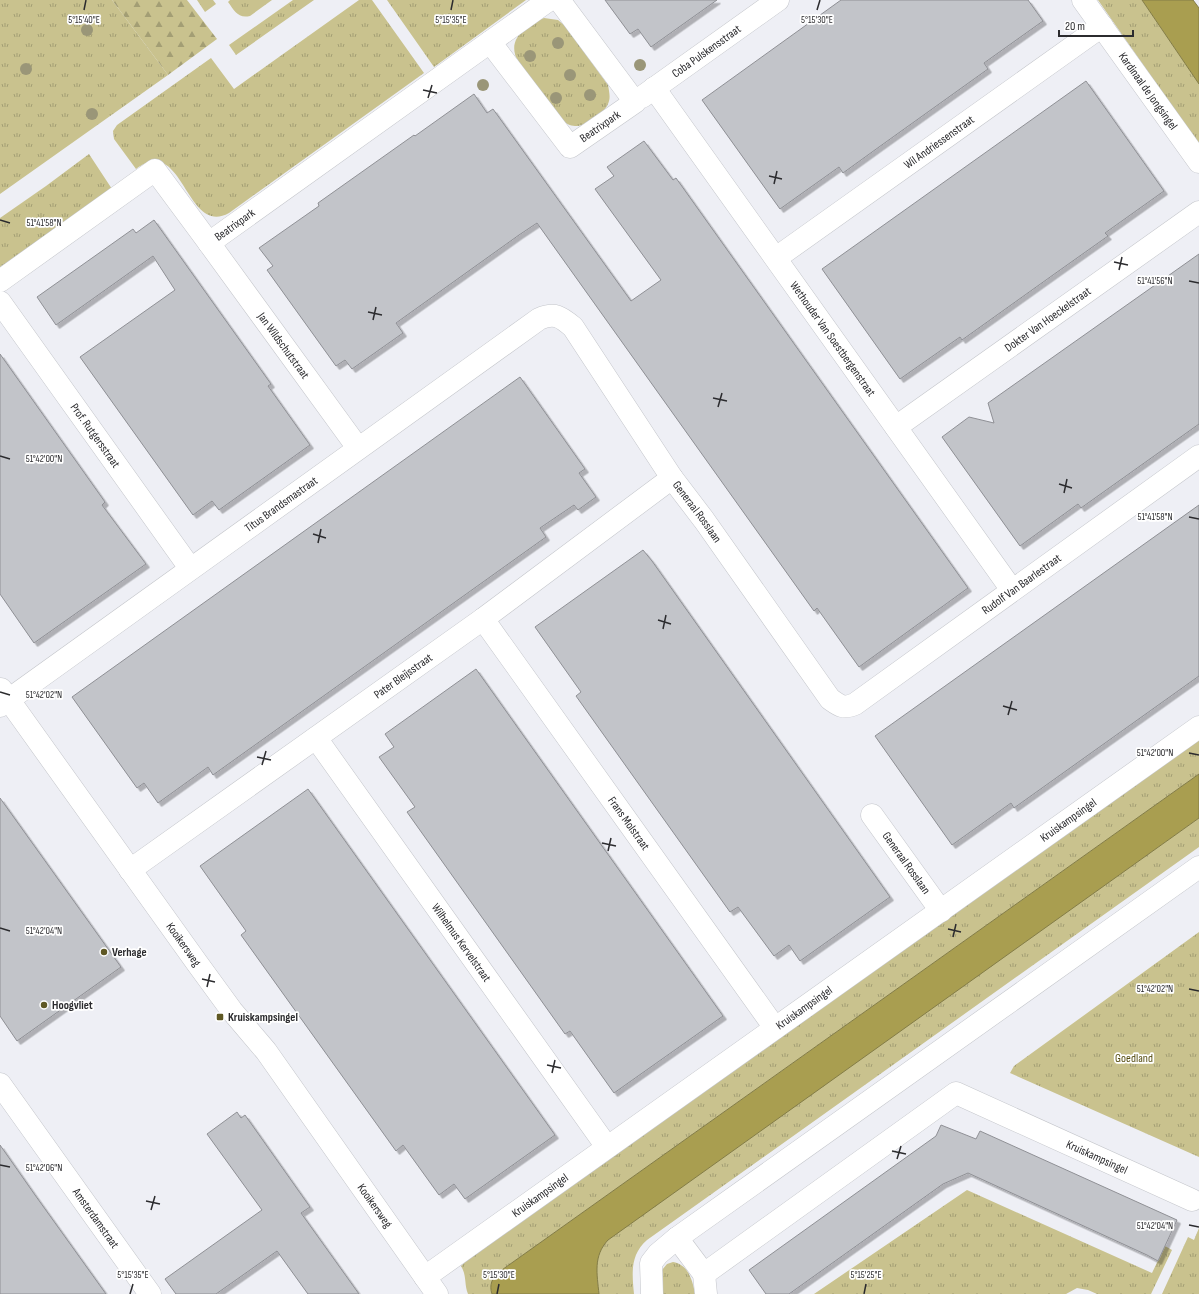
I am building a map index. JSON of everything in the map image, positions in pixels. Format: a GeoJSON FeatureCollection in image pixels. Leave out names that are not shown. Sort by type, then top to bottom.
{"type":"FeatureCollection","features":[{"type":"Feature","properties":{"kind":"street","name":"Beatrixpark"},"geometry":{"type":"LineString","coordinates":[[0,281],[155,170],[209,243],[549,0]]}},
{"type":"Feature","properties":{"kind":"street"},"geometry":{"type":"LineString","coordinates":[[559,0],[635,102]]}},
{"type":"Feature","properties":{"kind":"street","name":"Coba Pulskensstraat"},"geometry":{"type":"LineString","coordinates":[[635,102],[778,0]]}},
{"type":"Feature","properties":{"kind":"street","name":"Kardinaal de Jongsingel"},"geometry":{"type":"LineString","coordinates":[[1083,0],[1199,162]]}},
{"type":"Feature","properties":{"kind":"street","name":"Wil Andriessenstraat"},"geometry":{"type":"LineString","coordinates":[[776,258],[1102,26]]}},
{"type":"Feature","properties":{"kind":"street","name":"Beatrixpark"},"geometry":{"type":"LineString","coordinates":[[490,42],[570,147],[635,102]]}},
{"type":"Feature","properties":{"kind":"street","name":"Wethouder Van Soestbergenstraat"},"geometry":{"type":"LineString","coordinates":[[654,88],[1012,590]]}},
{"type":"Feature","properties":{"kind":"street","name":"Dokter Van Hoeckelstraat"},"geometry":{"type":"LineString","coordinates":[[896,427],[1199,212]]}},
{"type":"Feature","properties":{"kind":"street","name":"Jan Wildschutstraat"},"geometry":{"type":"LineString","coordinates":[[209,243],[358,448]]}},
{"type":"Feature","properties":{"kind":"street","name":"Prof. Rutgersstraat"},"geometry":{"type":"LineString","coordinates":[[0,302],[190,568]]}},
{"type":"Feature","properties":{"kind":"street","name":"Titus Brandsmastraat"},"geometry":{"type":"LineString","coordinates":[[3,698],[190,568],[539,319],[546,316],[556,315]]}},
{"type":"Feature","properties":{"kind":"street","name":"Generaal Rosslaan"},"geometry":{"type":"LineString","coordinates":[[556,315],[573,327],[672,478],[704,520],[830,699],[841,706]]}},
{"type":"Feature","properties":{"kind":"street","name":"Rudolf Van Baarlestraat"},"geometry":{"type":"LineString","coordinates":[[841,706],[847,708],[855,704],[1199,456]]}},
{"type":"Feature","properties":{"kind":"street","name":"Pater Bleijsstraat"},"geometry":{"type":"LineString","coordinates":[[130,870],[483,619],[672,478]]}},
{"type":"Feature","properties":{"kind":"street","name":"Frans Molstraat"},"geometry":{"type":"LineString","coordinates":[[483,619],[775,1028]]}},
{"type":"Feature","properties":{"kind":"street","name":"Kooikersweg"},"geometry":{"type":"LineString","coordinates":[[3,698],[232,1011],[266,1051],[431,1285]]}},
{"type":"Feature","properties":{"kind":"street","name":"Kruiskampsingel"},"geometry":{"type":"LineString","coordinates":[[431,1285],[607,1147],[1199,727]]}},
{"type":"Feature","properties":{"kind":"street","name":"Wilhelmus Kervelstraat"},"geometry":{"type":"LineString","coordinates":[[316,738],[607,1147]]}},
{"type":"Feature","properties":{"kind":"street","name":"Generaal Rosslaan"},"geometry":{"type":"LineString","coordinates":[[872,815],[941,911]]}},
{"type":"Feature","properties":{"kind":"street"},"geometry":{"type":"LineString","coordinates":[[652,1294],[650,1280],[651,1263],[658,1254],[677,1238],[1199,866]]}},
{"type":"Feature","properties":{"kind":"street","name":"Amsterdamstraat"},"geometry":{"type":"LineString","coordinates":[[0,1084],[150,1294]]}},
{"type":"Feature","properties":{"kind":"street","name":"Kruiskampsingel"},"geometry":{"type":"LineString","coordinates":[[677,1238],[705,1284],[956,1093],[1192,1200]]}},
{"type":"Feature","properties":{"kind":"green space"},"geometry":{"type":"Polygon","coordinates":[[[0,0],[112,0],[168,75],[0,194],[0,0]]]}},
{"type":"Feature","properties":{"kind":"green space"},"geometry":{"type":"Polygon","coordinates":[[[112,0],[187,0],[217,39],[168,75],[112,0]]]}},
{"type":"Feature","properties":{"kind":"green space"},"geometry":{"type":"Polygon","coordinates":[[[197,0],[213,0],[216,4],[205,12],[197,0]]]}},
{"type":"Feature","properties":{"kind":"green space"},"geometry":{"type":"Polygon","coordinates":[[[230,0],[272,0],[250,16],[246,17],[239,15],[234,11],[228,2],[230,0]]]}},
{"type":"Feature","properties":{"kind":"green space"},"geometry":{"type":"Polygon","coordinates":[[[293,0],[314,0],[236,55],[229,45],[293,0]]]}},
{"type":"Feature","properties":{"kind":"green space"},"geometry":{"type":"Polygon","coordinates":[[[359,0],[372,0],[424,73],[229,213],[214,217],[203,211],[193,200],[175,173],[165,164],[152,162],[136,169],[114,139],[113,131],[117,125],[211,58],[234,89],[359,0]]]}},
{"type":"Feature","properties":{"kind":"green space"},"geometry":{"type":"Polygon","coordinates":[[[387,0],[526,0],[434,67],[387,0]]]}},
{"type":"Feature","properties":{"kind":"green space"},"geometry":{"type":"Polygon","coordinates":[[[1098,0],[1142,0],[1199,84],[1199,145],[1098,0]]]}},
{"type":"Feature","properties":{"kind":"green space"},"geometry":{"type":"Polygon","coordinates":[[[544,18],[558,20],[565,26],[608,85],[610,94],[606,108],[594,119],[579,126],[573,126],[561,120],[515,56],[514,47],[518,36],[527,27],[544,18]]]}},
{"type":"Feature","properties":{"kind":"green space"},"geometry":{"type":"Polygon","coordinates":[[[89,154],[112,189],[0,268],[0,218],[89,154]]]}},
{"type":"Feature","properties":{"kind":"green space"},"geometry":{"type":"Polygon","coordinates":[[[1199,738],[1199,774],[499,1272],[492,1282],[492,1294],[468,1294],[464,1273],[461,1266],[465,1262],[1199,738]]]}},
{"type":"Feature","properties":{"kind":"green space"},"geometry":{"type":"Polygon","coordinates":[[[1199,818],[1199,847],[647,1240],[641,1246],[633,1265],[634,1294],[599,1294],[597,1262],[602,1248],[613,1235],[1199,818]]]}},
{"type":"Feature","properties":{"kind":"green space","name":"Goedland"},"geometry":{"type":"Polygon","coordinates":[[[1199,932],[1199,1157],[1010,1073],[1014,1066],[1199,932]]]}},
{"type":"Feature","properties":{"kind":"green space"},"geometry":{"type":"Polygon","coordinates":[[[967,1190],[1152,1273],[1165,1246],[1172,1250],[1151,1294],[1097,1294],[1088,1290],[1077,1288],[1066,1294],[814,1294],[967,1190]]]}},
{"type":"Feature","properties":{"kind":"green space"},"geometry":{"type":"Polygon","coordinates":[[[1199,1228],[1199,1294],[1162,1294],[1188,1237],[1194,1240],[1199,1228]]]}},
{"type":"Feature","properties":{"kind":"green space"},"geometry":{"type":"Polygon","coordinates":[[[673,1262],[682,1266],[689,1274],[695,1294],[662,1294],[662,1270],[667,1264],[673,1262]]]}},
{"type":"Feature","properties":{"kind":"shaded area"},"geometry":{"type":"Polygon","coordinates":[[[1142,0],[1193,0],[1199,8],[1199,84],[1142,0]]]}},
{"type":"Feature","properties":{"kind":"shaded area"},"geometry":{"type":"Polygon","coordinates":[[[1199,774],[1199,818],[608,1240],[603,1246],[598,1259],[597,1272],[599,1294],[492,1294],[492,1282],[499,1272],[1199,774]]]}},
{"type":"Feature","properties":{"kind":"building"},"geometry":{"type":"Polygon","coordinates":[[[605,0],[717,0],[651,47],[638,29],[630,34],[605,0]]]}},
{"type":"Feature","properties":{"kind":"building"},"geometry":{"type":"Polygon","coordinates":[[[841,0],[1028,0],[1043,21],[984,63],[988,69],[843,173],[839,167],[780,209],[702,100],[841,0]]]}},
{"type":"Feature","properties":{"kind":"building"},"geometry":{"type":"Polygon","coordinates":[[[1086,81],[1164,191],[1105,233],[1108,236],[962,340],[960,337],[900,379],[822,269],[1086,81]]]}},
{"type":"Feature","properties":{"kind":"building"},"geometry":{"type":"Polygon","coordinates":[[[474,94],[487,113],[493,109],[631,301],[661,280],[595,189],[614,176],[607,167],[644,141],[673,180],[676,178],[968,588],[859,667],[817,608],[814,611],[537,223],[396,323],[403,333],[352,369],[345,360],[336,366],[267,270],[273,266],[259,248],[319,206],[318,203],[474,94]]]}},
{"type":"Feature","properties":{"kind":"building"},"geometry":{"type":"Polygon","coordinates":[[[154,220],[271,384],[268,386],[310,445],[219,510],[212,501],[193,515],[80,357],[175,290],[153,256],[56,325],[37,297],[133,229],[136,233],[154,220]]]}},
{"type":"Feature","properties":{"kind":"building"},"geometry":{"type":"Polygon","coordinates":[[[1199,254],[1199,424],[1081,508],[1078,504],[1020,546],[942,437],[969,417],[994,423],[988,403],[1199,254]]]}},
{"type":"Feature","properties":{"kind":"building"},"geometry":{"type":"Polygon","coordinates":[[[0,354],[105,502],[102,505],[146,564],[34,643],[0,594],[0,354]]]}},
{"type":"Feature","properties":{"kind":"building"},"geometry":{"type":"Polygon","coordinates":[[[520,377],[585,469],[579,473],[596,497],[578,510],[574,505],[540,528],[546,537],[213,775],[208,767],[158,803],[144,783],[137,788],[72,697],[520,377]]]}},
{"type":"Feature","properties":{"kind":"building"},"geometry":{"type":"Polygon","coordinates":[[[1199,505],[1199,676],[1014,808],[1011,803],[952,845],[875,736],[1199,505]]]}},
{"type":"Feature","properties":{"kind":"building"},"geometry":{"type":"Polygon","coordinates":[[[643,550],[890,897],[800,961],[789,945],[774,956],[738,907],[730,912],[576,696],[581,692],[535,627],[643,550]]]}},
{"type":"Feature","properties":{"kind":"building"},"geometry":{"type":"Polygon","coordinates":[[[476,669],[723,1016],[614,1093],[570,1031],[565,1034],[407,812],[415,807],[379,757],[394,747],[385,734],[476,669]]]}},
{"type":"Feature","properties":{"kind":"building"},"geometry":{"type":"Polygon","coordinates":[[[308,789],[555,1135],[465,1199],[454,1184],[439,1195],[403,1145],[396,1151],[241,935],[246,931],[200,866],[308,789]]]}},
{"type":"Feature","properties":{"kind":"building"},"geometry":{"type":"Polygon","coordinates":[[[0,798],[121,967],[17,1041],[0,1016],[0,798]]]}},
{"type":"Feature","properties":{"kind":"building"},"geometry":{"type":"Polygon","coordinates":[[[237,1112],[241,1118],[245,1115],[310,1207],[301,1213],[359,1294],[308,1294],[277,1251],[216,1294],[176,1294],[165,1279],[262,1210],[207,1134],[237,1112]]]}},
{"type":"Feature","properties":{"kind":"building"},"geometry":{"type":"Polygon","coordinates":[[[941,1125],[976,1139],[980,1131],[1177,1220],[1158,1261],[968,1173],[943,1184],[789,1294],[766,1294],[749,1270],[936,1136],[941,1125]]]}},
{"type":"Feature","properties":{"kind":"building"},"geometry":{"type":"Polygon","coordinates":[[[0,1145],[35,1195],[106,1294],[0,1294],[0,1145]]]}},
{"type":"Feature","properties":{"kind":"place","name":"Verhage"},"geometry":{"type":"Point","coordinates":[104,952]}},
{"type":"Feature","properties":{"kind":"place","name":"Hoogvliet"},"geometry":{"type":"Point","coordinates":[44,1005]}},
{"type":"Feature","properties":{"kind":"place","name":"Kruiskampsingel"},"geometry":{"type":"Point","coordinates":[220,1017]}}]}
